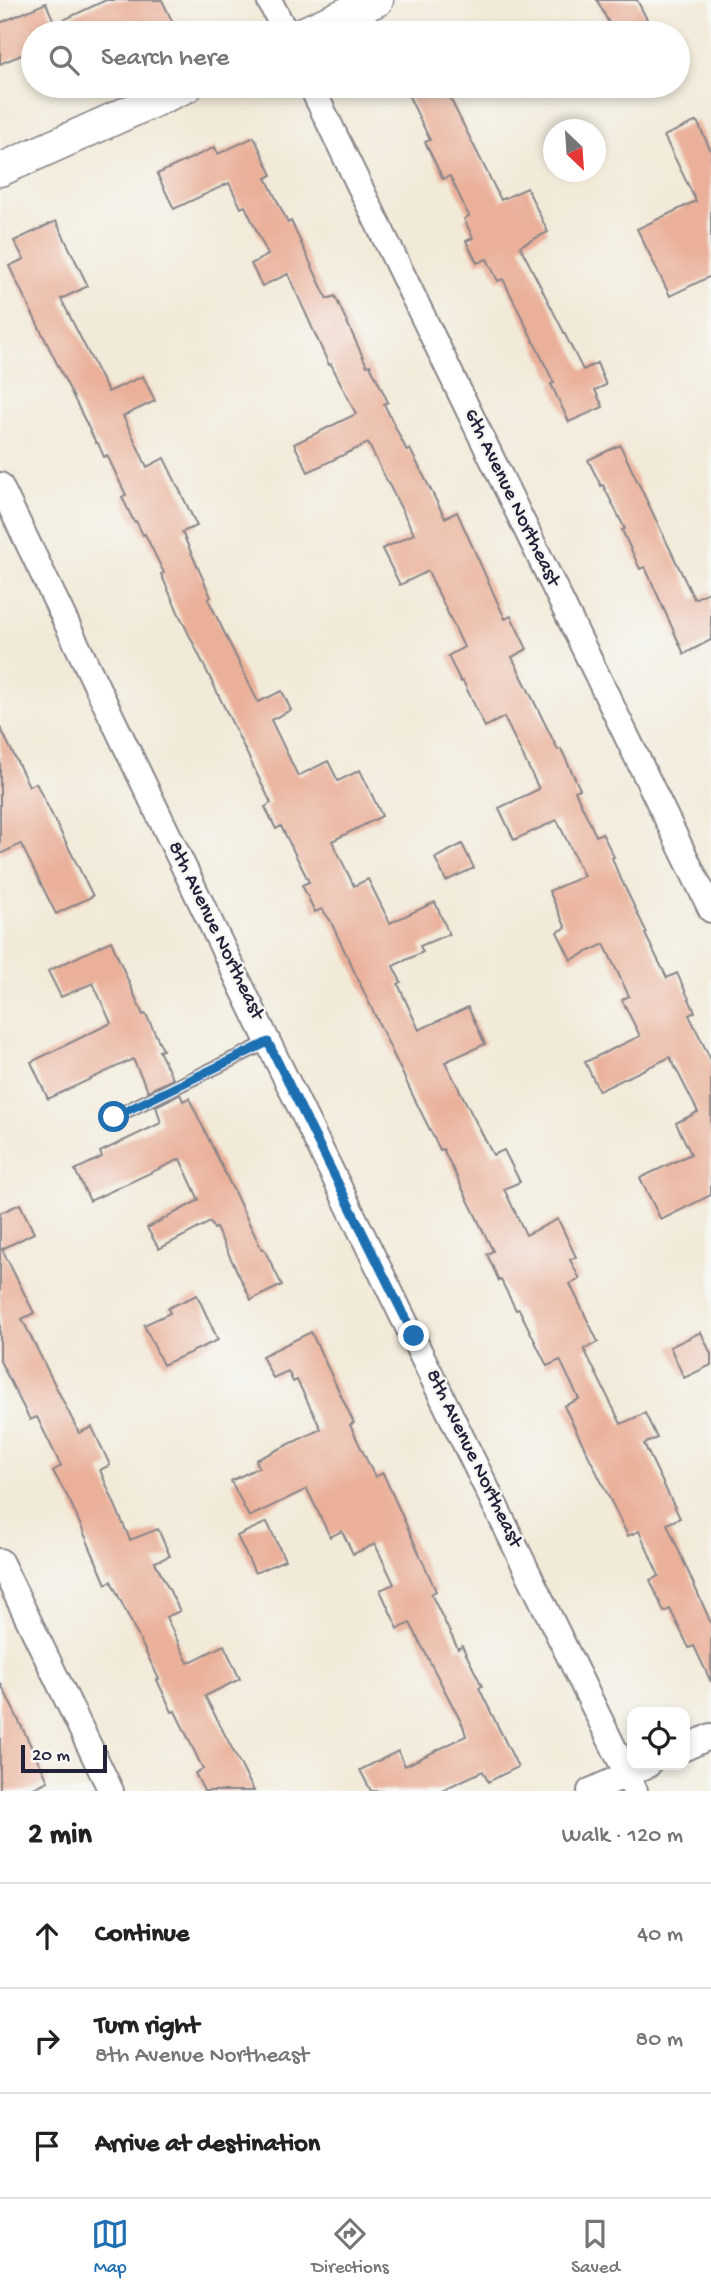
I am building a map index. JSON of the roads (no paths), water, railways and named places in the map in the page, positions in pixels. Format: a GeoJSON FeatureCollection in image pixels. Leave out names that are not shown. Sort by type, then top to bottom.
{"type":"FeatureCollection","features":[{"type":"Feature","properties":{"kind":"street"},"geometry":{"type":"LineString","coordinates":[[269,0],[280,21]]}},
{"type":"Feature","properties":{"kind":"street"},"geometry":{"type":"LineString","coordinates":[[331,21],[377,0]]}},
{"type":"Feature","properties":{"kind":"street"},"geometry":{"type":"LineString","coordinates":[[0,170],[160,98]]}},
{"type":"Feature","properties":{"kind":"street","name":"6th Avenue Northeast"},"geometry":{"type":"LineString","coordinates":[[317,98],[711,910]]}},
{"type":"Feature","properties":{"kind":"street","name":"8th Avenue Northeast"},"geometry":{"type":"LineString","coordinates":[[0,485],[268,1042],[637,1777]]}},
{"type":"Feature","properties":{"kind":"street"},"geometry":{"type":"LineString","coordinates":[[0,1561],[111,1791]]}},
{"type":"Feature","properties":{"kind":"street"},"geometry":{"type":"LineString","coordinates":[[690,1746],[711,1736]]}},
{"type":"Feature","properties":{"kind":"street"},"geometry":{"type":"LineString","coordinates":[[590,1791],[637,1777]]}},
{"type":"Feature","properties":{"kind":"lane"},"geometry":{"type":"LineString","coordinates":[[114,1117],[268,1042]]}}]}
